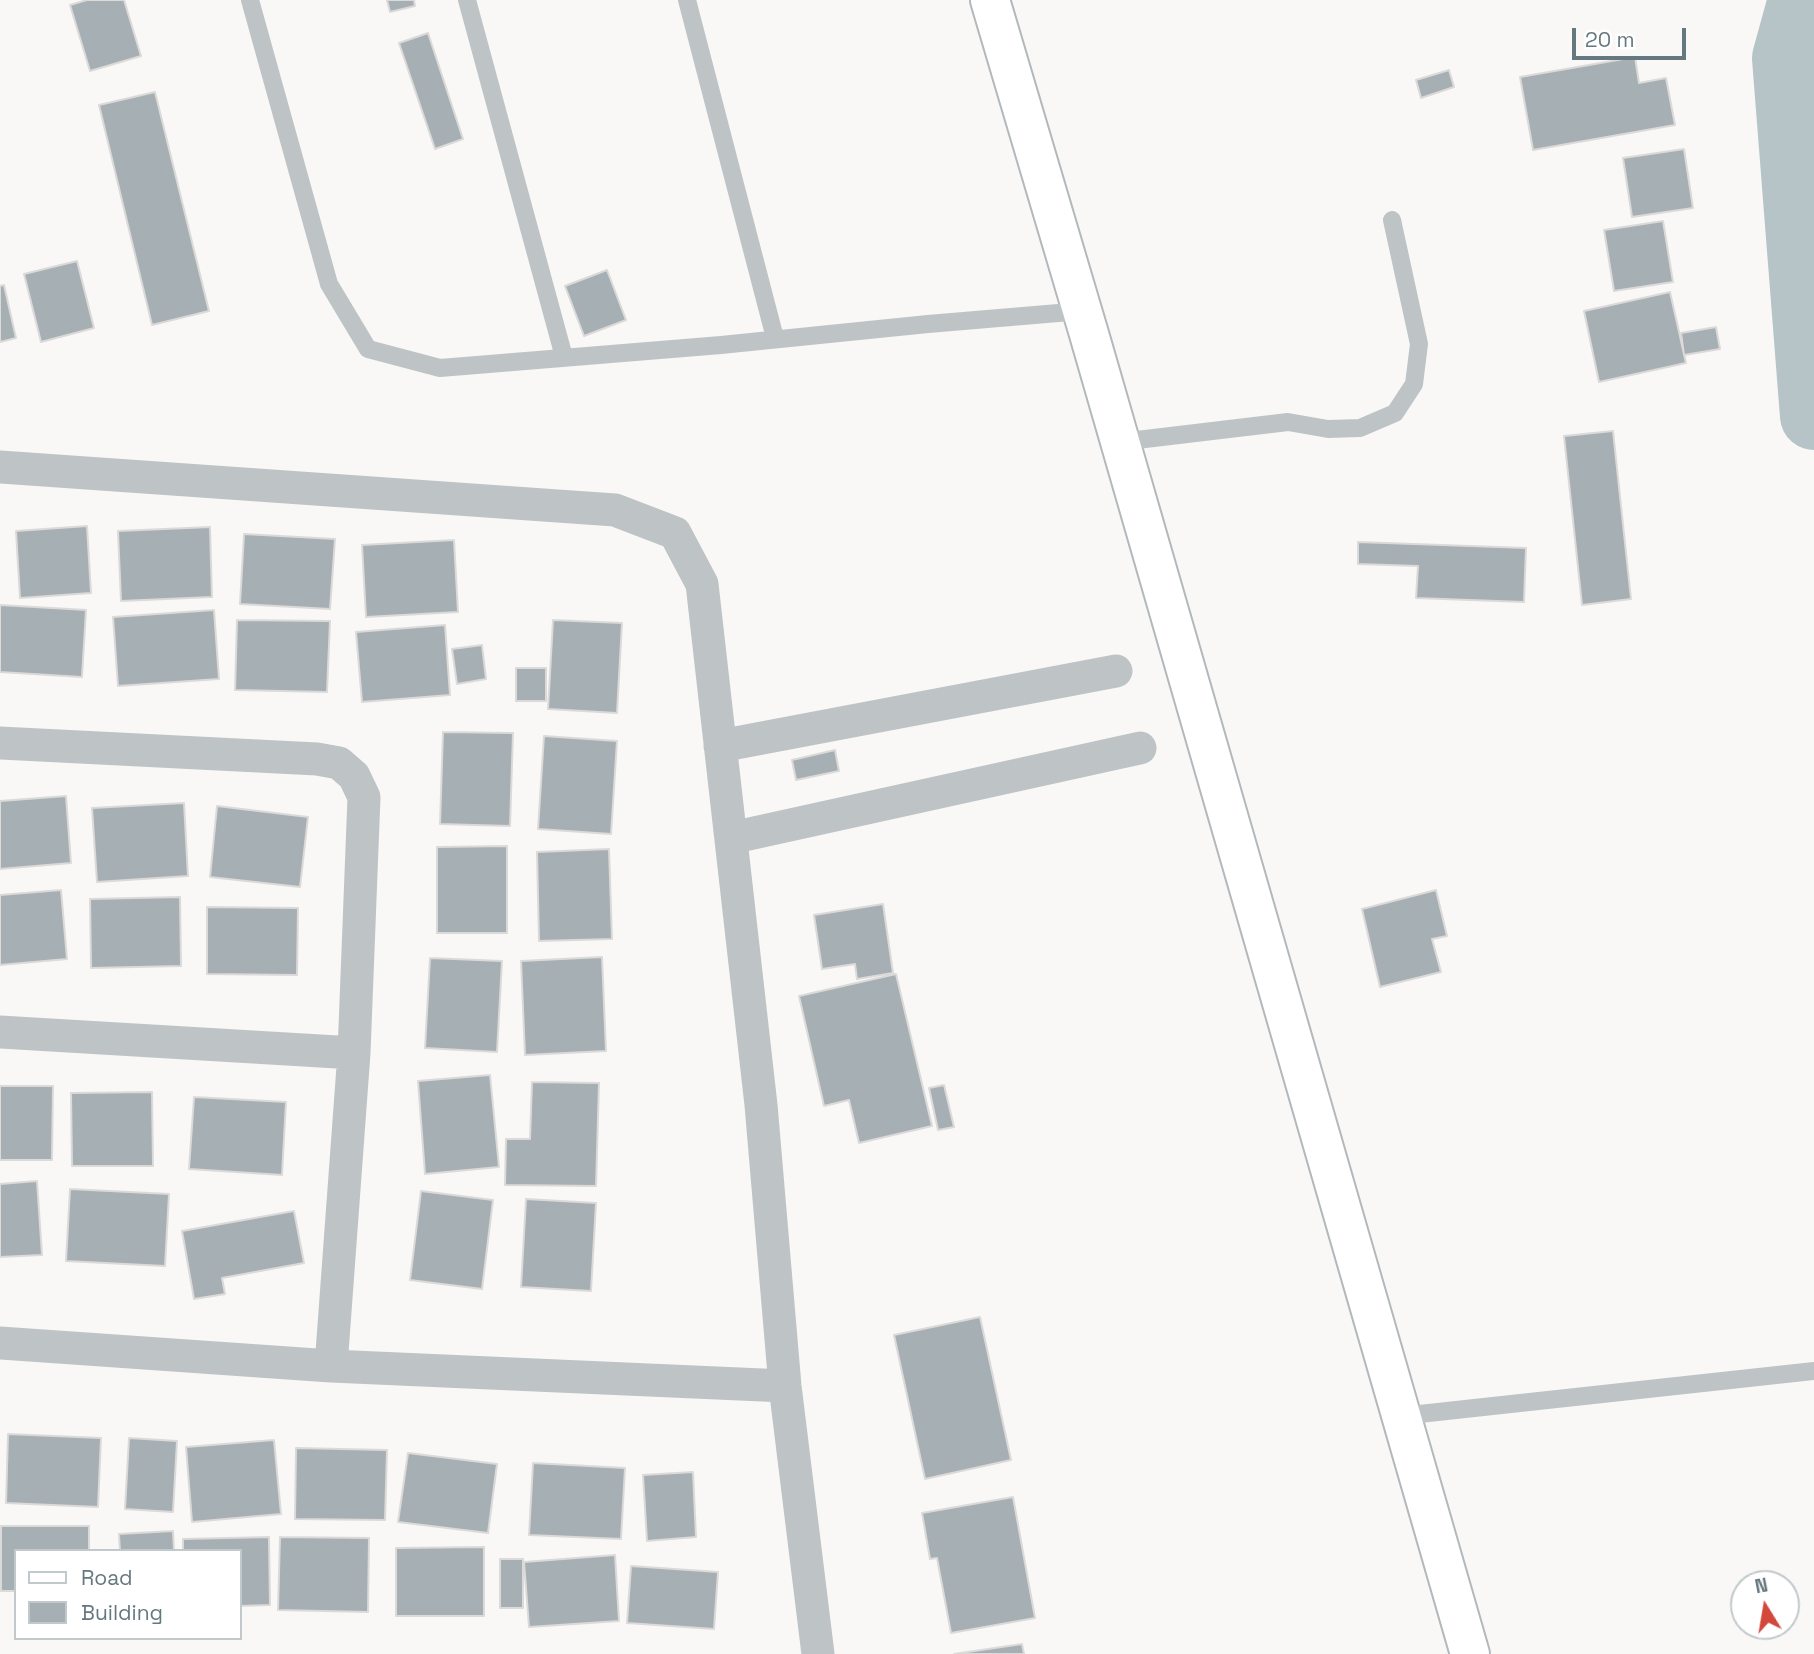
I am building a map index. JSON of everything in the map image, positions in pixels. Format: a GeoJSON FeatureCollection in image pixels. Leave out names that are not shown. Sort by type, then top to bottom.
{"type":"FeatureCollection","features":[{"type":"Feature","properties":{"kind":"main road"},"geometry":{"type":"LineString","coordinates":[[990,0],[1470,1654]]}},
{"type":"Feature","properties":{"kind":"street"},"geometry":{"type":"LineString","coordinates":[[0,467],[615,510],[675,533],[702,584],[761,1105],[785,1387],[818,1654]]}},
{"type":"Feature","properties":{"kind":"street"},"geometry":{"type":"LineString","coordinates":[[720,746],[1116,671]]}},
{"type":"Feature","properties":{"kind":"street"},"geometry":{"type":"LineString","coordinates":[[0,744],[317,759],[339,763],[355,776],[364,797],[354,1053],[331,1366]]}},
{"type":"Feature","properties":{"kind":"street"},"geometry":{"type":"LineString","coordinates":[[731,838],[1140,748]]}},
{"type":"Feature","properties":{"kind":"street"},"geometry":{"type":"LineString","coordinates":[[0,1032],[354,1053]]}},
{"type":"Feature","properties":{"kind":"street"},"geometry":{"type":"LineString","coordinates":[[0,1343],[331,1366],[785,1387]]}},
{"type":"Feature","properties":{"kind":"lane"},"geometry":{"type":"LineString","coordinates":[[250,0],[329,284],[368,349],[440,368],[1082,312]]}},
{"type":"Feature","properties":{"kind":"lane"},"geometry":{"type":"LineString","coordinates":[[467,0],[564,357]]}},
{"type":"Feature","properties":{"kind":"lane"},"geometry":{"type":"LineString","coordinates":[[687,0],[775,338]]}},
{"type":"Feature","properties":{"kind":"lane"},"geometry":{"type":"LineString","coordinates":[[1120,442],[1288,422],[1328,429],[1360,428],[1395,413],[1414,384],[1419,344],[1392,220]]}},
{"type":"Feature","properties":{"kind":"lane"},"geometry":{"type":"LineString","coordinates":[[1401,1416],[1814,1371]]}},
{"type":"Feature","properties":{"kind":"building"},"geometry":{"type":"Polygon","coordinates":[[[87,0],[124,0],[141,56],[90,71],[70,5],[87,0]]]}},
{"type":"Feature","properties":{"kind":"building"},"geometry":{"type":"Polygon","coordinates":[[[387,0],[414,0],[415,6],[390,12],[387,0]]]}},
{"type":"Feature","properties":{"kind":"building"},"geometry":{"type":"Polygon","coordinates":[[[428,33],[463,139],[435,149],[399,43],[428,33]]]}},
{"type":"Feature","properties":{"kind":"building"},"geometry":{"type":"Polygon","coordinates":[[[1635,57],[1639,83],[1666,78],[1675,125],[1533,150],[1520,77],[1635,57]]]}},
{"type":"Feature","properties":{"kind":"building"},"geometry":{"type":"Polygon","coordinates":[[[1449,70],[1454,87],[1421,98],[1416,80],[1449,70]]]}},
{"type":"Feature","properties":{"kind":"building"},"geometry":{"type":"Polygon","coordinates":[[[155,92],[209,311],[152,325],[99,105],[155,92]]]}},
{"type":"Feature","properties":{"kind":"building"},"geometry":{"type":"Polygon","coordinates":[[[1684,149],[1693,208],[1632,217],[1623,158],[1684,149]]]}},
{"type":"Feature","properties":{"kind":"building"},"geometry":{"type":"Polygon","coordinates":[[[1663,221],[1673,282],[1614,291],[1604,230],[1663,221]]]}},
{"type":"Feature","properties":{"kind":"building"},"geometry":{"type":"Polygon","coordinates":[[[77,261],[94,328],[41,342],[24,274],[77,261]]]}},
{"type":"Feature","properties":{"kind":"building"},"geometry":{"type":"Polygon","coordinates":[[[607,270],[626,320],[584,336],[565,286],[607,270]]]}},
{"type":"Feature","properties":{"kind":"building"},"geometry":{"type":"Polygon","coordinates":[[[4,285],[16,338],[0,342],[0,286],[4,285]]]}},
{"type":"Feature","properties":{"kind":"building"},"geometry":{"type":"Polygon","coordinates":[[[1670,292],[1686,363],[1599,382],[1584,311],[1670,292]]]}},
{"type":"Feature","properties":{"kind":"building"},"geometry":{"type":"Polygon","coordinates":[[[1716,327],[1720,349],[1684,355],[1681,333],[1716,327]]]}},
{"type":"Feature","properties":{"kind":"building"},"geometry":{"type":"Polygon","coordinates":[[[1613,431],[1631,599],[1582,605],[1564,436],[1613,431]]]}},
{"type":"Feature","properties":{"kind":"building"},"geometry":{"type":"Polygon","coordinates":[[[87,526],[91,593],[20,598],[16,531],[87,526]]]}},
{"type":"Feature","properties":{"kind":"building"},"geometry":{"type":"Polygon","coordinates":[[[210,527],[212,597],[121,601],[118,531],[210,527]]]}},
{"type":"Feature","properties":{"kind":"building"},"geometry":{"type":"Polygon","coordinates":[[[244,534],[335,539],[330,609],[240,604],[244,534]]]}},
{"type":"Feature","properties":{"kind":"building"},"geometry":{"type":"Polygon","coordinates":[[[454,540],[458,612],[366,617],[362,545],[454,540]]]}},
{"type":"Feature","properties":{"kind":"building"},"geometry":{"type":"Polygon","coordinates":[[[1358,542],[1526,548],[1524,602],[1416,598],[1418,566],[1358,564],[1358,542]]]}},
{"type":"Feature","properties":{"kind":"building"},"geometry":{"type":"Polygon","coordinates":[[[0,605],[86,610],[82,677],[0,672],[0,605]]]}},
{"type":"Feature","properties":{"kind":"building"},"geometry":{"type":"Polygon","coordinates":[[[214,610],[219,679],[118,686],[113,617],[214,610]]]}},
{"type":"Feature","properties":{"kind":"building"},"geometry":{"type":"Polygon","coordinates":[[[237,620],[330,621],[327,692],[235,690],[237,620]]]}},
{"type":"Feature","properties":{"kind":"building"},"geometry":{"type":"Polygon","coordinates":[[[553,620],[622,623],[617,713],[548,709],[553,620]]]}},
{"type":"Feature","properties":{"kind":"building"},"geometry":{"type":"Polygon","coordinates":[[[445,625],[450,695],[362,702],[356,632],[445,625]]]}},
{"type":"Feature","properties":{"kind":"building"},"geometry":{"type":"Polygon","coordinates":[[[482,645],[486,679],[457,684],[452,649],[482,645]]]}},
{"type":"Feature","properties":{"kind":"building"},"geometry":{"type":"Polygon","coordinates":[[[516,668],[546,668],[546,701],[516,701],[516,668]]]}},
{"type":"Feature","properties":{"kind":"building"},"geometry":{"type":"Polygon","coordinates":[[[443,732],[513,733],[510,826],[440,824],[443,732]]]}},
{"type":"Feature","properties":{"kind":"building"},"geometry":{"type":"Polygon","coordinates":[[[544,736],[617,741],[611,834],[538,829],[544,736]]]}},
{"type":"Feature","properties":{"kind":"building"},"geometry":{"type":"Polygon","coordinates":[[[835,750],[839,771],[796,780],[792,760],[835,750]]]}},
{"type":"Feature","properties":{"kind":"building"},"geometry":{"type":"Polygon","coordinates":[[[66,796],[71,863],[0,869],[0,801],[66,796]]]}},
{"type":"Feature","properties":{"kind":"building"},"geometry":{"type":"Polygon","coordinates":[[[184,803],[188,876],[97,882],[92,808],[184,803]]]}},
{"type":"Feature","properties":{"kind":"building"},"geometry":{"type":"Polygon","coordinates":[[[217,806],[308,817],[300,887],[210,877],[217,806]]]}},
{"type":"Feature","properties":{"kind":"building"},"geometry":{"type":"Polygon","coordinates":[[[507,846],[507,933],[437,933],[437,847],[507,846]]]}},
{"type":"Feature","properties":{"kind":"building"},"geometry":{"type":"Polygon","coordinates":[[[609,849],[612,939],[539,941],[537,852],[609,849]]]}},
{"type":"Feature","properties":{"kind":"building"},"geometry":{"type":"Polygon","coordinates":[[[61,890],[67,959],[0,965],[0,895],[61,890]]]}},
{"type":"Feature","properties":{"kind":"building"},"geometry":{"type":"Polygon","coordinates":[[[1436,890],[1447,936],[1432,939],[1441,972],[1380,987],[1362,909],[1436,890]]]}},
{"type":"Feature","properties":{"kind":"building"},"geometry":{"type":"Polygon","coordinates":[[[180,897],[181,966],[91,968],[90,899],[180,897]]]}},
{"type":"Feature","properties":{"kind":"building"},"geometry":{"type":"Polygon","coordinates":[[[883,904],[893,973],[857,979],[855,964],[822,969],[814,915],[883,904]]]}},
{"type":"Feature","properties":{"kind":"building"},"geometry":{"type":"Polygon","coordinates":[[[207,907],[298,908],[297,975],[207,974],[207,907]]]}},
{"type":"Feature","properties":{"kind":"building"},"geometry":{"type":"Polygon","coordinates":[[[602,957],[606,1051],[525,1055],[521,961],[602,957]]]}},
{"type":"Feature","properties":{"kind":"building"},"geometry":{"type":"Polygon","coordinates":[[[430,958],[502,961],[497,1052],[425,1048],[430,958]]]}},
{"type":"Feature","properties":{"kind":"building"},"geometry":{"type":"Polygon","coordinates":[[[896,974],[932,1126],[859,1143],[849,1100],[824,1106],[799,996],[896,974]]]}},
{"type":"Feature","properties":{"kind":"building"},"geometry":{"type":"Polygon","coordinates":[[[490,1075],[499,1167],[425,1174],[418,1081],[490,1075]]]}},
{"type":"Feature","properties":{"kind":"building"},"geometry":{"type":"Polygon","coordinates":[[[532,1082],[599,1083],[596,1186],[505,1185],[506,1139],[530,1139],[532,1082]]]}},
{"type":"Feature","properties":{"kind":"building"},"geometry":{"type":"Polygon","coordinates":[[[944,1085],[954,1127],[938,1130],[929,1088],[944,1085]]]}},
{"type":"Feature","properties":{"kind":"building"},"geometry":{"type":"Polygon","coordinates":[[[0,1086],[53,1086],[52,1160],[0,1160],[0,1086]]]}},
{"type":"Feature","properties":{"kind":"building"},"geometry":{"type":"Polygon","coordinates":[[[152,1092],[153,1166],[72,1166],[71,1093],[152,1092]]]}},
{"type":"Feature","properties":{"kind":"building"},"geometry":{"type":"Polygon","coordinates":[[[194,1097],[286,1102],[282,1175],[189,1169],[194,1097]]]}},
{"type":"Feature","properties":{"kind":"building"},"geometry":{"type":"Polygon","coordinates":[[[37,1181],[42,1255],[0,1257],[0,1184],[37,1181]]]}},
{"type":"Feature","properties":{"kind":"building"},"geometry":{"type":"Polygon","coordinates":[[[70,1189],[169,1194],[165,1266],[66,1261],[70,1189]]]}},
{"type":"Feature","properties":{"kind":"building"},"geometry":{"type":"Polygon","coordinates":[[[421,1191],[493,1200],[482,1289],[410,1280],[421,1191]]]}},
{"type":"Feature","properties":{"kind":"building"},"geometry":{"type":"Polygon","coordinates":[[[526,1199],[596,1203],[591,1291],[521,1287],[526,1199]]]}},
{"type":"Feature","properties":{"kind":"building"},"geometry":{"type":"Polygon","coordinates":[[[294,1211],[304,1263],[222,1278],[225,1294],[194,1299],[182,1231],[294,1211]]]}},
{"type":"Feature","properties":{"kind":"building"},"geometry":{"type":"Polygon","coordinates":[[[980,1317],[1011,1460],[925,1479],[894,1335],[980,1317]]]}},
{"type":"Feature","properties":{"kind":"building"},"geometry":{"type":"Polygon","coordinates":[[[8,1434],[101,1438],[98,1507],[6,1503],[8,1434]]]}},
{"type":"Feature","properties":{"kind":"building"},"geometry":{"type":"Polygon","coordinates":[[[129,1438],[177,1441],[173,1512],[125,1509],[129,1438]]]}},
{"type":"Feature","properties":{"kind":"building"},"geometry":{"type":"Polygon","coordinates":[[[274,1440],[281,1514],[192,1522],[186,1447],[274,1440]]]}},
{"type":"Feature","properties":{"kind":"building"},"geometry":{"type":"Polygon","coordinates":[[[296,1448],[387,1450],[385,1520],[295,1519],[296,1448]]]}},
{"type":"Feature","properties":{"kind":"building"},"geometry":{"type":"Polygon","coordinates":[[[408,1453],[497,1464],[488,1533],[398,1522],[408,1453]]]}},
{"type":"Feature","properties":{"kind":"building"},"geometry":{"type":"Polygon","coordinates":[[[533,1463],[625,1468],[621,1539],[529,1535],[533,1463]]]}},
{"type":"Feature","properties":{"kind":"building"},"geometry":{"type":"Polygon","coordinates":[[[693,1472],[696,1537],[647,1541],[643,1475],[693,1472]]]}},
{"type":"Feature","properties":{"kind":"building"},"geometry":{"type":"Polygon","coordinates":[[[1013,1497],[1035,1618],[951,1633],[937,1558],[930,1559],[922,1513],[1013,1497]]]}},
{"type":"Feature","properties":{"kind":"building"},"geometry":{"type":"Polygon","coordinates":[[[1,1526],[89,1526],[89,1549],[14,1549],[14,1591],[1,1591],[1,1526]]]}},
{"type":"Feature","properties":{"kind":"building"},"geometry":{"type":"Polygon","coordinates":[[[173,1531],[174,1549],[120,1549],[119,1534],[173,1531]]]}},
{"type":"Feature","properties":{"kind":"building"},"geometry":{"type":"Polygon","coordinates":[[[269,1537],[270,1605],[242,1606],[242,1549],[183,1549],[183,1539],[269,1537]]]}},
{"type":"Feature","properties":{"kind":"building"},"geometry":{"type":"Polygon","coordinates":[[[280,1537],[369,1538],[368,1612],[278,1610],[280,1537]]]}},
{"type":"Feature","properties":{"kind":"building"},"geometry":{"type":"Polygon","coordinates":[[[484,1547],[484,1616],[396,1616],[396,1548],[484,1547]]]}},
{"type":"Feature","properties":{"kind":"building"},"geometry":{"type":"Polygon","coordinates":[[[615,1555],[619,1621],[529,1627],[524,1562],[615,1555]]]}},
{"type":"Feature","properties":{"kind":"building"},"geometry":{"type":"Polygon","coordinates":[[[500,1559],[523,1559],[523,1608],[500,1608],[500,1559]]]}},
{"type":"Feature","properties":{"kind":"building"},"geometry":{"type":"Polygon","coordinates":[[[631,1566],[718,1572],[714,1629],[627,1623],[631,1566]]]}},
{"type":"Feature","properties":{"kind":"building"},"geometry":{"type":"Polygon","coordinates":[[[1022,1644],[1024,1654],[954,1654],[1022,1644]]]}},
{"type":"Feature","properties":{"kind":"waterway"},"geometry":{"type":"LineString","coordinates":[[1802,0],[1786,58],[1814,416]]}}]}
